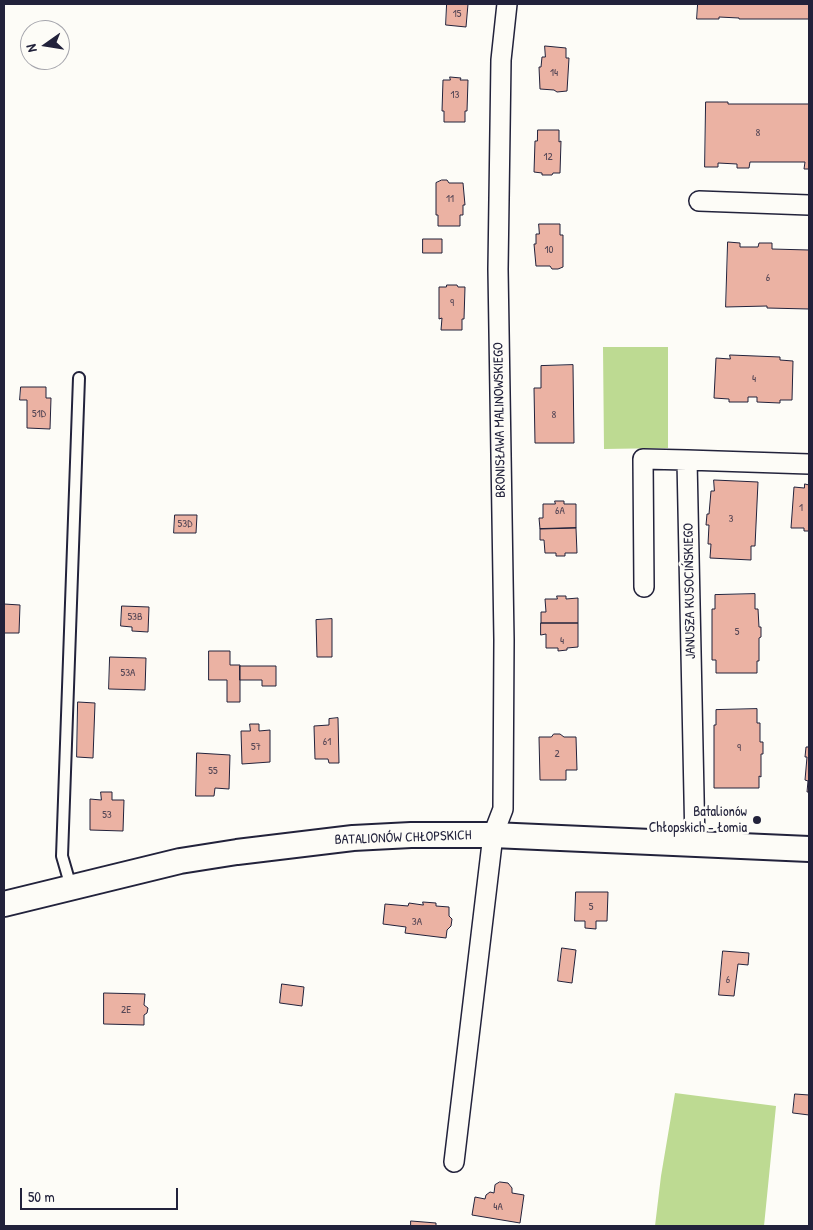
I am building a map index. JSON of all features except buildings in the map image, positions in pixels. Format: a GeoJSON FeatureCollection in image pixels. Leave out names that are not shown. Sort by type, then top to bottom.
{"type":"FeatureCollection","features":[{"type":"Feature","properties":{"kind":"street","name":"BRONISŁAWA MALINOWSKIEGO"},"geometry":{"type":"LineString","coordinates":[[454,1162],[492,835],[503,809],[504,640],[498,269],[501,60],[507,4]]}},
{"type":"Feature","properties":{"kind":"street"},"geometry":{"type":"LineString","coordinates":[[698,201],[809,205]]}},
{"type":"Feature","properties":{"kind":"street"},"geometry":{"type":"LineString","coordinates":[[644,587],[643,459],[809,464]]}},
{"type":"Feature","properties":{"kind":"street","name":"JANUSZA KUSOCIŃSKIEGO"},"geometry":{"type":"LineString","coordinates":[[687,460],[695,844]]}},
{"type":"Feature","properties":{"kind":"street","name":"BATALIONÓW CHŁOPSKICH"},"geometry":{"type":"LineString","coordinates":[[4,904],[180,862],[237,852],[353,838],[411,835],[492,835],[809,849]]}},
{"type":"Feature","properties":{"kind":"lane"},"geometry":{"type":"LineString","coordinates":[[72,888],[62,856],[79,378]]}},
{"type":"Feature","properties":{"kind":"green space"},"geometry":{"type":"Polygon","coordinates":[[[603,347],[668,347],[668,448],[604,449],[603,347]]]}},
{"type":"Feature","properties":{"kind":"green space"},"geometry":{"type":"Polygon","coordinates":[[[675,1093],[776,1106],[764,1226],[655,1226],[661,1176],[675,1093]]]}},
{"type":"Feature","properties":{"kind":"place","name":"Batalionów Chłopskich - Łomia"},"geometry":{"type":"Point","coordinates":[757,820]}}]}
